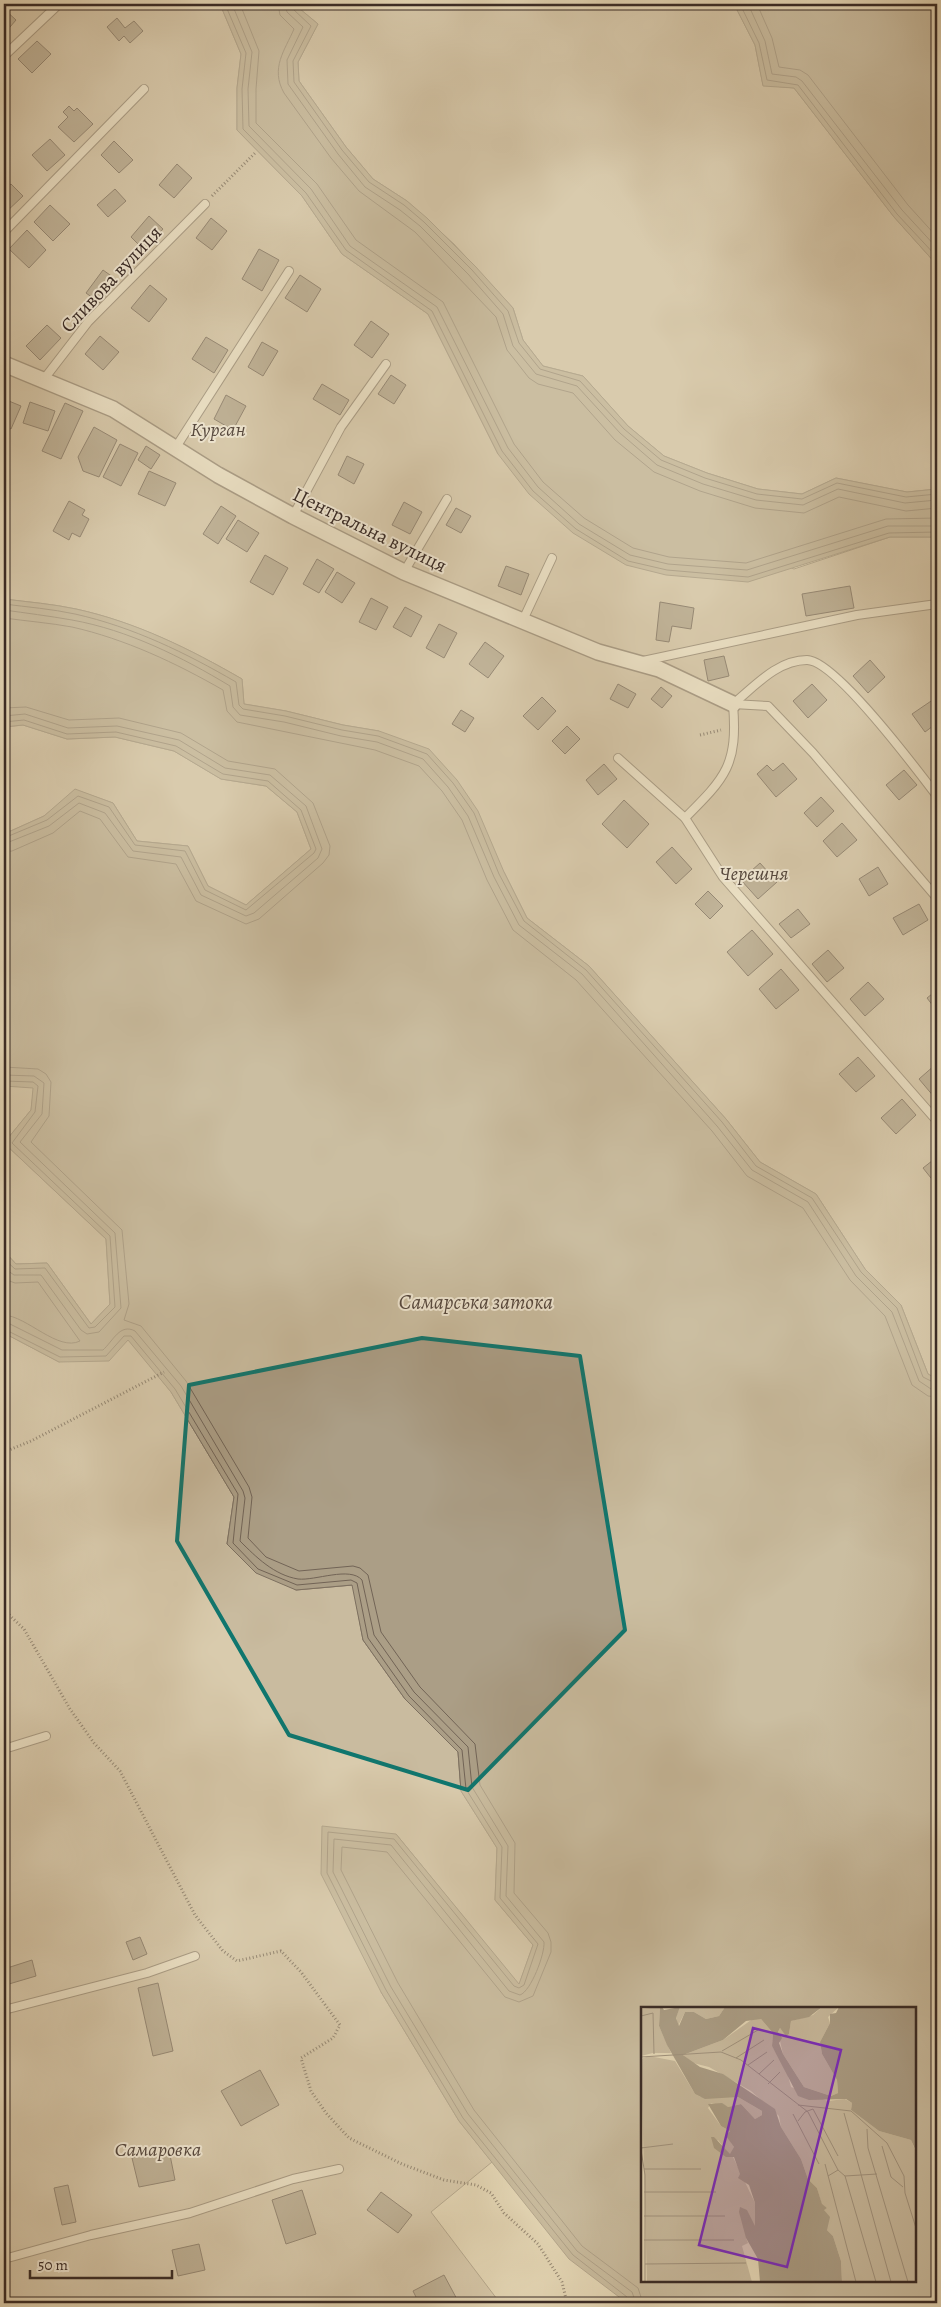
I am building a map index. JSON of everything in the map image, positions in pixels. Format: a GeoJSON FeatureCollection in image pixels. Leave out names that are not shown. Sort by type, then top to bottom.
{"type":"FeatureCollection","features":[{"type":"Feature","properties":{"kind":"street","name":"Центральна вулиця"},"geometry":{"type":"LineString","coordinates":[[4,364],[113,409],[218,475],[293,516],[404,572],[598,652],[659,669],[733,704]]}},
{"type":"Feature","properties":{"kind":"lane"},"geometry":{"type":"LineString","coordinates":[[4,56],[60,4]]}},
{"type":"Feature","properties":{"kind":"lane"},"geometry":{"type":"LineString","coordinates":[[4,232],[144,89]]}},
{"type":"Feature","properties":{"kind":"lane","name":"Сливова вулиця"},"geometry":{"type":"LineString","coordinates":[[44,379],[88,322],[205,204]]}},
{"type":"Feature","properties":{"kind":"lane"},"geometry":{"type":"LineString","coordinates":[[176,447],[289,271]]}},
{"type":"Feature","properties":{"kind":"lane"},"geometry":{"type":"LineString","coordinates":[[293,516],[341,427],[386,364]]}},
{"type":"Feature","properties":{"kind":"lane"},"geometry":{"type":"LineString","coordinates":[[404,572],[446,499]]}},
{"type":"Feature","properties":{"kind":"lane"},"geometry":{"type":"LineString","coordinates":[[523,620],[552,558]]}},
{"type":"Feature","properties":{"kind":"lane"},"geometry":{"type":"LineString","coordinates":[[636,662],[857,615],[937,604]]}},
{"type":"Feature","properties":{"kind":"lane"},"geometry":{"type":"LineString","coordinates":[[733,704],[762,679],[784,665],[808,660],[828,670],[887,731],[937,796]]}},
{"type":"Feature","properties":{"kind":"lane"},"geometry":{"type":"LineString","coordinates":[[685,818],[720,783],[731,759],[735,728],[733,704]]}},
{"type":"Feature","properties":{"kind":"lane"},"geometry":{"type":"LineString","coordinates":[[733,704],[768,706],[813,753],[937,898]]}},
{"type":"Feature","properties":{"kind":"lane"},"geometry":{"type":"LineString","coordinates":[[618,758],[685,818],[723,877],[937,1121]]}},
{"type":"Feature","properties":{"kind":"lane"},"geometry":{"type":"LineString","coordinates":[[4,1749],[46,1736]]}},
{"type":"Feature","properties":{"kind":"lane"},"geometry":{"type":"LineString","coordinates":[[4,2010],[147,1973],[195,1956]]}},
{"type":"Feature","properties":{"kind":"lane"},"geometry":{"type":"LineString","coordinates":[[4,2259],[91,2235],[190,2213],[293,2179],[339,2169]]}},
{"type":"Feature","properties":{"kind":"path"},"geometry":{"type":"LineString","coordinates":[[205,204],[255,153]]}},
{"type":"Feature","properties":{"kind":"path"},"geometry":{"type":"LineString","coordinates":[[700,735],[735,728]]}},
{"type":"Feature","properties":{"kind":"path"},"geometry":{"type":"LineString","coordinates":[[4,1452],[31,1441],[164,1372]]}},
{"type":"Feature","properties":{"kind":"path"},"geometry":{"type":"LineString","coordinates":[[4,1610],[24,1629],[70,1709],[94,1743],[120,1772],[195,1915],[223,1951],[237,1961],[281,1951],[301,1972],[340,2025],[332,2038],[302,2058],[311,2091],[326,2113],[349,2138],[402,2164],[444,2180],[476,2185],[491,2193],[504,2213],[538,2244],[562,2282],[567,2303]]}},
{"type":"Feature","properties":{"kind":"highlighted area"},"geometry":{"type":"Polygon","coordinates":[[[422,1338],[580,1356],[625,1630],[468,1790],[289,1735],[177,1541],[189,1385],[422,1338]]]}},
{"type":"Feature","properties":{"kind":"green space"},"geometry":{"type":"Polygon","coordinates":[[[4,4],[220,4],[241,54],[237,88],[237,130],[302,196],[342,254],[428,314],[498,454],[794,569],[890,537],[937,537],[937,1379],[928,1374],[901,1305],[865,1269],[816,1194],[760,1162],[726,1119],[589,966],[527,918],[504,872],[379,731],[244,704],[242,679],[162,638],[120,621],[76,609],[4,599],[4,4]]]}},
{"type":"Feature","properties":{"kind":"green space"},"geometry":{"type":"Polygon","coordinates":[[[294,4],[734,4],[755,45],[763,85],[794,88],[894,217],[937,265],[937,489],[907,492],[836,478],[802,494],[758,489],[707,473],[664,456],[628,426],[583,376],[543,366],[523,340],[513,308],[454,244],[407,201],[373,179],[346,147],[299,81],[298,62],[318,24],[294,4]]]}},
{"type":"Feature","properties":{"kind":"green space"},"geometry":{"type":"Polygon","coordinates":[[[23,725],[67,739],[115,737],[174,751],[221,779],[266,786],[297,812],[311,849],[246,905],[208,886],[188,846],[137,841],[113,803],[76,790],[44,816],[4,834],[4,727],[23,725]]]}},
{"type":"Feature","properties":{"kind":"green space"},"geometry":{"type":"Polygon","coordinates":[[[4,1086],[34,1087],[31,1110],[4,1143],[4,1086]]]}},
{"type":"Feature","properties":{"kind":"green space"},"geometry":{"type":"Polygon","coordinates":[[[4,1143],[106,1239],[110,1304],[91,1324],[47,1263],[16,1264],[4,1251],[4,1143]]]}},
{"type":"Feature","properties":{"kind":"green space","name":"Самаровка"},"geometry":{"type":"Polygon","coordinates":[[[4,1333],[59,1362],[128,1339],[171,1392],[234,1497],[227,1544],[296,1590],[353,1585],[363,1640],[405,1699],[458,1752],[461,1791],[497,1848],[495,1900],[533,1945],[519,1985],[396,1834],[381,1992],[459,2121],[492,2162],[431,2212],[500,2303],[4,2303],[4,1333]]]}},
{"type":"Feature","properties":{"kind":"water"},"geometry":{"type":"Polygon","coordinates":[[[220,4],[294,4],[318,24],[298,62],[299,81],[346,147],[373,179],[407,201],[427,218],[476,267],[513,308],[523,340],[543,366],[583,376],[628,426],[664,456],[707,473],[758,489],[802,494],[836,478],[907,492],[937,489],[937,537],[890,537],[748,582],[666,575],[626,565],[573,533],[529,494],[498,454],[428,314],[342,254],[302,196],[237,130],[237,88],[241,54],[220,4]]]}},
{"type":"Feature","properties":{"kind":"water"},"geometry":{"type":"Polygon","coordinates":[[[734,4],[937,4],[937,265],[894,217],[794,88],[763,86],[755,45],[734,4]]]}},
{"type":"Feature","properties":{"kind":"water","name":"Самарська затока"},"geometry":{"type":"Polygon","coordinates":[[[4,599],[76,609],[120,621],[162,638],[203,657],[242,679],[244,704],[379,731],[429,749],[457,780],[478,811],[504,872],[527,918],[589,966],[726,1119],[760,1162],[816,1194],[865,1269],[901,1305],[928,1374],[937,1379],[937,2303],[627,2303],[569,2259],[459,2121],[381,1992],[321,1874],[322,1826],[396,1834],[519,1984],[533,1945],[495,1900],[497,1848],[461,1791],[458,1752],[405,1699],[363,1640],[352,1585],[296,1590],[256,1573],[227,1544],[234,1497],[171,1392],[128,1340],[109,1361],[59,1362],[4,1333],[4,1251],[16,1264],[47,1263],[91,1324],[110,1304],[106,1239],[4,1143],[31,1110],[33,1088],[4,1086],[4,834],[44,816],[75,789],[113,803],[137,841],[188,846],[208,886],[246,905],[311,849],[297,812],[266,786],[221,779],[174,751],[115,737],[67,739],[23,725],[4,727],[4,599]]]}},
{"type":"Feature","properties":{"kind":"building"},"geometry":{"type":"Polygon","coordinates":[[[4,9],[16,20],[4,34],[4,9]]]}},
{"type":"Feature","properties":{"kind":"building"},"geometry":{"type":"Polygon","coordinates":[[[117,18],[125,28],[134,21],[143,31],[130,43],[124,36],[119,41],[107,27],[117,18]]]}},
{"type":"Feature","properties":{"kind":"building"},"geometry":{"type":"Polygon","coordinates":[[[37,41],[51,54],[32,73],[18,59],[37,41]]]}},
{"type":"Feature","properties":{"kind":"building"},"geometry":{"type":"Polygon","coordinates":[[[69,106],[74,111],[77,108],[93,124],[74,142],[58,127],[68,117],[63,112],[69,106]]]}},
{"type":"Feature","properties":{"kind":"building"},"geometry":{"type":"Polygon","coordinates":[[[50,139],[65,155],[47,171],[32,155],[50,139]]]}},
{"type":"Feature","properties":{"kind":"building"},"geometry":{"type":"Polygon","coordinates":[[[114,141],[133,160],[119,173],[101,155],[114,141]]]}},
{"type":"Feature","properties":{"kind":"building"},"geometry":{"type":"Polygon","coordinates":[[[177,164],[192,178],[174,198],[159,185],[177,164]]]}},
{"type":"Feature","properties":{"kind":"building"},"geometry":{"type":"Polygon","coordinates":[[[11,184],[23,196],[4,214],[4,190],[11,184]]]}},
{"type":"Feature","properties":{"kind":"building"},"geometry":{"type":"Polygon","coordinates":[[[115,189],[126,201],[108,217],[97,205],[115,189]]]}},
{"type":"Feature","properties":{"kind":"building"},"geometry":{"type":"Polygon","coordinates":[[[50,205],[70,224],[53,241],[34,222],[50,205]]]}},
{"type":"Feature","properties":{"kind":"building"},"geometry":{"type":"Polygon","coordinates":[[[149,216],[163,229],[144,250],[131,237],[149,216]]]}},
{"type":"Feature","properties":{"kind":"building"},"geometry":{"type":"Polygon","coordinates":[[[211,218],[227,231],[212,250],[196,238],[211,218]]]}},
{"type":"Feature","properties":{"kind":"building"},"geometry":{"type":"Polygon","coordinates":[[[27,230],[46,250],[29,268],[9,249],[27,230]]]}},
{"type":"Feature","properties":{"kind":"building"},"geometry":{"type":"Polygon","coordinates":[[[259,249],[279,260],[262,291],[242,279],[259,249]]]}},
{"type":"Feature","properties":{"kind":"building"},"geometry":{"type":"Polygon","coordinates":[[[103,270],[117,280],[100,303],[86,293],[103,270]]]}},
{"type":"Feature","properties":{"kind":"building"},"geometry":{"type":"Polygon","coordinates":[[[300,275],[321,289],[307,312],[285,298],[300,275]]]}},
{"type":"Feature","properties":{"kind":"building"},"geometry":{"type":"Polygon","coordinates":[[[150,285],[167,299],[149,322],[131,308],[150,285]]]}},
{"type":"Feature","properties":{"kind":"building"},"geometry":{"type":"Polygon","coordinates":[[[371,321],[389,334],[372,358],[354,345],[371,321]]]}},
{"type":"Feature","properties":{"kind":"building"},"geometry":{"type":"Polygon","coordinates":[[[47,325],[61,338],[40,360],[26,346],[47,325]]]}},
{"type":"Feature","properties":{"kind":"building"},"geometry":{"type":"Polygon","coordinates":[[[100,336],[119,352],[103,370],[85,354],[100,336]]]}},
{"type":"Feature","properties":{"kind":"building"},"geometry":{"type":"Polygon","coordinates":[[[206,337],[228,350],[214,373],[192,359],[206,337]]]}},
{"type":"Feature","properties":{"kind":"building"},"geometry":{"type":"Polygon","coordinates":[[[262,342],[278,351],[263,376],[248,367],[262,342]]]}},
{"type":"Feature","properties":{"kind":"building"},"geometry":{"type":"Polygon","coordinates":[[[391,375],[406,385],[394,404],[378,394],[391,375]]]}},
{"type":"Feature","properties":{"kind":"building"},"geometry":{"type":"Polygon","coordinates":[[[322,384],[349,400],[340,415],[313,399],[322,384]]]}},
{"type":"Feature","properties":{"kind":"building"},"geometry":{"type":"Polygon","coordinates":[[[226,395],[246,406],[233,430],[214,419],[226,395]]]}},
{"type":"Feature","properties":{"kind":"building"},"geometry":{"type":"Polygon","coordinates":[[[4,399],[21,406],[4,440],[4,399]]]}},
{"type":"Feature","properties":{"kind":"building"},"geometry":{"type":"Polygon","coordinates":[[[30,402],[55,411],[48,431],[23,423],[30,402]]]}},
{"type":"Feature","properties":{"kind":"building"},"geometry":{"type":"Polygon","coordinates":[[[65,403],[83,411],[61,459],[42,451],[65,403]]]}},
{"type":"Feature","properties":{"kind":"building"},"geometry":{"type":"Polygon","coordinates":[[[94,427],[117,440],[99,477],[83,471],[78,457],[94,427]]]}},
{"type":"Feature","properties":{"kind":"building"},"geometry":{"type":"Polygon","coordinates":[[[120,444],[138,453],[121,486],[103,477],[120,444]]]}},
{"type":"Feature","properties":{"kind":"building"},"geometry":{"type":"Polygon","coordinates":[[[146,446],[160,455],[151,469],[138,460],[146,446]]]}},
{"type":"Feature","properties":{"kind":"building"},"geometry":{"type":"Polygon","coordinates":[[[347,456],[364,464],[354,484],[338,475],[347,456]]]}},
{"type":"Feature","properties":{"kind":"building"},"geometry":{"type":"Polygon","coordinates":[[[149,471],[176,483],[165,506],[138,494],[149,471]]]}},
{"type":"Feature","properties":{"kind":"building"},"geometry":{"type":"Polygon","coordinates":[[[69,501],[85,510],[82,515],[89,519],[80,537],[72,533],[69,540],[53,531],[69,501]]]}},
{"type":"Feature","properties":{"kind":"building"},"geometry":{"type":"Polygon","coordinates":[[[404,502],[422,512],[410,534],[392,525],[404,502]]]}},
{"type":"Feature","properties":{"kind":"building"},"geometry":{"type":"Polygon","coordinates":[[[221,506],[236,516],[218,544],[203,534],[221,506]]]}},
{"type":"Feature","properties":{"kind":"building"},"geometry":{"type":"Polygon","coordinates":[[[456,508],[471,516],[461,533],[446,525],[456,508]]]}},
{"type":"Feature","properties":{"kind":"building"},"geometry":{"type":"Polygon","coordinates":[[[238,520],[259,533],[247,552],[226,539],[238,520]]]}},
{"type":"Feature","properties":{"kind":"building"},"geometry":{"type":"Polygon","coordinates":[[[265,555],[288,568],[273,595],[250,582],[265,555]]]}},
{"type":"Feature","properties":{"kind":"building"},"geometry":{"type":"Polygon","coordinates":[[[317,559],[334,569],[319,593],[303,584],[317,559]]]}},
{"type":"Feature","properties":{"kind":"building"},"geometry":{"type":"Polygon","coordinates":[[[506,566],[529,574],[521,595],[498,586],[506,566]]]}},
{"type":"Feature","properties":{"kind":"building"},"geometry":{"type":"Polygon","coordinates":[[[337,572],[355,583],[342,603],[325,592],[337,572]]]}},
{"type":"Feature","properties":{"kind":"building"},"geometry":{"type":"Polygon","coordinates":[[[850,586],[854,608],[806,616],[802,594],[850,586]]]}},
{"type":"Feature","properties":{"kind":"building"},"geometry":{"type":"Polygon","coordinates":[[[371,598],[388,607],[376,630],[359,622],[371,598]]]}},
{"type":"Feature","properties":{"kind":"building"},"geometry":{"type":"Polygon","coordinates":[[[660,602],[694,608],[691,629],[672,626],[669,642],[656,640],[660,602]]]}},
{"type":"Feature","properties":{"kind":"building"},"geometry":{"type":"Polygon","coordinates":[[[405,607],[422,616],[411,637],[393,627],[405,607]]]}},
{"type":"Feature","properties":{"kind":"building"},"geometry":{"type":"Polygon","coordinates":[[[439,624],[457,633],[444,658],[426,648],[439,624]]]}},
{"type":"Feature","properties":{"kind":"building"},"geometry":{"type":"Polygon","coordinates":[[[485,642],[504,656],[488,678],[469,664],[485,642]]]}},
{"type":"Feature","properties":{"kind":"building"},"geometry":{"type":"Polygon","coordinates":[[[724,656],[729,676],[708,681],[704,660],[724,656]]]}},
{"type":"Feature","properties":{"kind":"building"},"geometry":{"type":"Polygon","coordinates":[[[870,660],[885,677],[868,693],[853,676],[870,660]]]}},
{"type":"Feature","properties":{"kind":"building"},"geometry":{"type":"Polygon","coordinates":[[[618,684],[636,694],[628,708],[610,699],[618,684]]]}},
{"type":"Feature","properties":{"kind":"building"},"geometry":{"type":"Polygon","coordinates":[[[812,684],[827,700],[808,718],[793,701],[812,684]]]}},
{"type":"Feature","properties":{"kind":"building"},"geometry":{"type":"Polygon","coordinates":[[[661,687],[672,696],[662,708],[651,699],[661,687]]]}},
{"type":"Feature","properties":{"kind":"building"},"geometry":{"type":"Polygon","coordinates":[[[542,697],[556,711],[538,730],[523,716],[542,697]]]}},
{"type":"Feature","properties":{"kind":"building"},"geometry":{"type":"Polygon","coordinates":[[[937,697],[937,723],[925,732],[912,714],[937,697]]]}},
{"type":"Feature","properties":{"kind":"building"},"geometry":{"type":"Polygon","coordinates":[[[461,710],[474,718],[465,732],[452,724],[461,710]]]}},
{"type":"Feature","properties":{"kind":"building"},"geometry":{"type":"Polygon","coordinates":[[[567,726],[580,739],[565,754],[552,741],[567,726]]]}},
{"type":"Feature","properties":{"kind":"building"},"geometry":{"type":"Polygon","coordinates":[[[783,763],[797,779],[776,797],[757,774],[767,765],[773,771],[783,763]]]}},
{"type":"Feature","properties":{"kind":"building"},"geometry":{"type":"Polygon","coordinates":[[[604,764],[617,779],[598,795],[586,780],[604,764]]]}},
{"type":"Feature","properties":{"kind":"building"},"geometry":{"type":"Polygon","coordinates":[[[904,770],[917,785],[899,800],[886,785],[904,770]]]}},
{"type":"Feature","properties":{"kind":"building"},"geometry":{"type":"Polygon","coordinates":[[[821,797],[834,811],[817,827],[804,813],[821,797]]]}},
{"type":"Feature","properties":{"kind":"building"},"geometry":{"type":"Polygon","coordinates":[[[624,800],[649,824],[627,848],[602,824],[624,800]]]}},
{"type":"Feature","properties":{"kind":"building"},"geometry":{"type":"Polygon","coordinates":[[[842,823],[857,840],[837,857],[823,841],[842,823]]]}},
{"type":"Feature","properties":{"kind":"building"},"geometry":{"type":"Polygon","coordinates":[[[672,847],[692,869],[676,884],[656,862],[672,847]]]}},
{"type":"Feature","properties":{"kind":"building"},"geometry":{"type":"Polygon","coordinates":[[[760,863],[777,882],[758,899],[741,880],[760,863]]]}},
{"type":"Feature","properties":{"kind":"building"},"geometry":{"type":"Polygon","coordinates":[[[878,867],[888,884],[869,896],[859,879],[878,867]]]}},
{"type":"Feature","properties":{"kind":"building"},"geometry":{"type":"Polygon","coordinates":[[[708,891],[723,906],[710,919],[695,904],[708,891]]]}},
{"type":"Feature","properties":{"kind":"building"},"geometry":{"type":"Polygon","coordinates":[[[919,904],[928,920],[903,935],[893,918],[919,904]]]}},
{"type":"Feature","properties":{"kind":"building"},"geometry":{"type":"Polygon","coordinates":[[[798,909],[810,924],[791,938],[779,924],[798,909]]]}},
{"type":"Feature","properties":{"kind":"building"},"geometry":{"type":"Polygon","coordinates":[[[752,930],[773,954],[748,976],[727,952],[752,930]]]}},
{"type":"Feature","properties":{"kind":"building"},"geometry":{"type":"Polygon","coordinates":[[[828,950],[844,968],[827,982],[812,964],[828,950]]]}},
{"type":"Feature","properties":{"kind":"building"},"geometry":{"type":"Polygon","coordinates":[[[781,969],[799,990],[776,1009],[759,989],[781,969]]]}},
{"type":"Feature","properties":{"kind":"building"},"geometry":{"type":"Polygon","coordinates":[[[868,982],[884,999],[865,1016],[850,999],[868,982]]]}},
{"type":"Feature","properties":{"kind":"building"},"geometry":{"type":"Polygon","coordinates":[[[937,990],[937,1011],[927,998],[937,990]]]}},
{"type":"Feature","properties":{"kind":"building"},"geometry":{"type":"Polygon","coordinates":[[[858,1057],[875,1076],[856,1092],[839,1074],[858,1057]]]}},
{"type":"Feature","properties":{"kind":"building"},"geometry":{"type":"Polygon","coordinates":[[[935,1065],[937,1096],[935,1098],[919,1079],[935,1065]]]}},
{"type":"Feature","properties":{"kind":"building"},"geometry":{"type":"Polygon","coordinates":[[[902,1099],[916,1115],[896,1134],[881,1118],[902,1099]]]}},
{"type":"Feature","properties":{"kind":"building"},"geometry":{"type":"Polygon","coordinates":[[[937,1157],[937,1181],[935,1183],[923,1168],[937,1157]]]}},
{"type":"Feature","properties":{"kind":"building"},"geometry":{"type":"Polygon","coordinates":[[[140,1937],[147,1954],[133,1960],[126,1942],[140,1937]]]}},
{"type":"Feature","properties":{"kind":"building"},"geometry":{"type":"Polygon","coordinates":[[[32,1960],[36,1976],[9,1984],[4,1969],[32,1960]]]}},
{"type":"Feature","properties":{"kind":"building"},"geometry":{"type":"Polygon","coordinates":[[[158,1983],[173,2051],[153,2056],[138,1988],[158,1983]]]}},
{"type":"Feature","properties":{"kind":"building"},"geometry":{"type":"Polygon","coordinates":[[[260,2070],[279,2105],[241,2126],[221,2091],[260,2070]]]}},
{"type":"Feature","properties":{"kind":"building"},"geometry":{"type":"Polygon","coordinates":[[[169,2150],[175,2180],[139,2187],[132,2158],[169,2150]]]}},
{"type":"Feature","properties":{"kind":"building"},"geometry":{"type":"Polygon","coordinates":[[[68,2185],[76,2222],[62,2225],[54,2188],[68,2185]]]}},
{"type":"Feature","properties":{"kind":"building"},"geometry":{"type":"Polygon","coordinates":[[[302,2190],[316,2234],[286,2244],[272,2200],[302,2190]]]}},
{"type":"Feature","properties":{"kind":"building"},"geometry":{"type":"Polygon","coordinates":[[[381,2192],[412,2215],[398,2233],[367,2210],[381,2192]]]}},
{"type":"Feature","properties":{"kind":"building"},"geometry":{"type":"Polygon","coordinates":[[[199,2244],[205,2270],[178,2276],[172,2250],[199,2244]]]}},
{"type":"Feature","properties":{"kind":"building"},"geometry":{"type":"Polygon","coordinates":[[[444,2275],[459,2303],[419,2303],[413,2291],[444,2275]]]}},
{"type":"Feature","properties":{"kind":"park label","name":"Курган"},"geometry":{"type":"Point","coordinates":[218,429]}},
{"type":"Feature","properties":{"kind":"park label","name":"Черешня"},"geometry":{"type":"Point","coordinates":[754,873]}}]}
